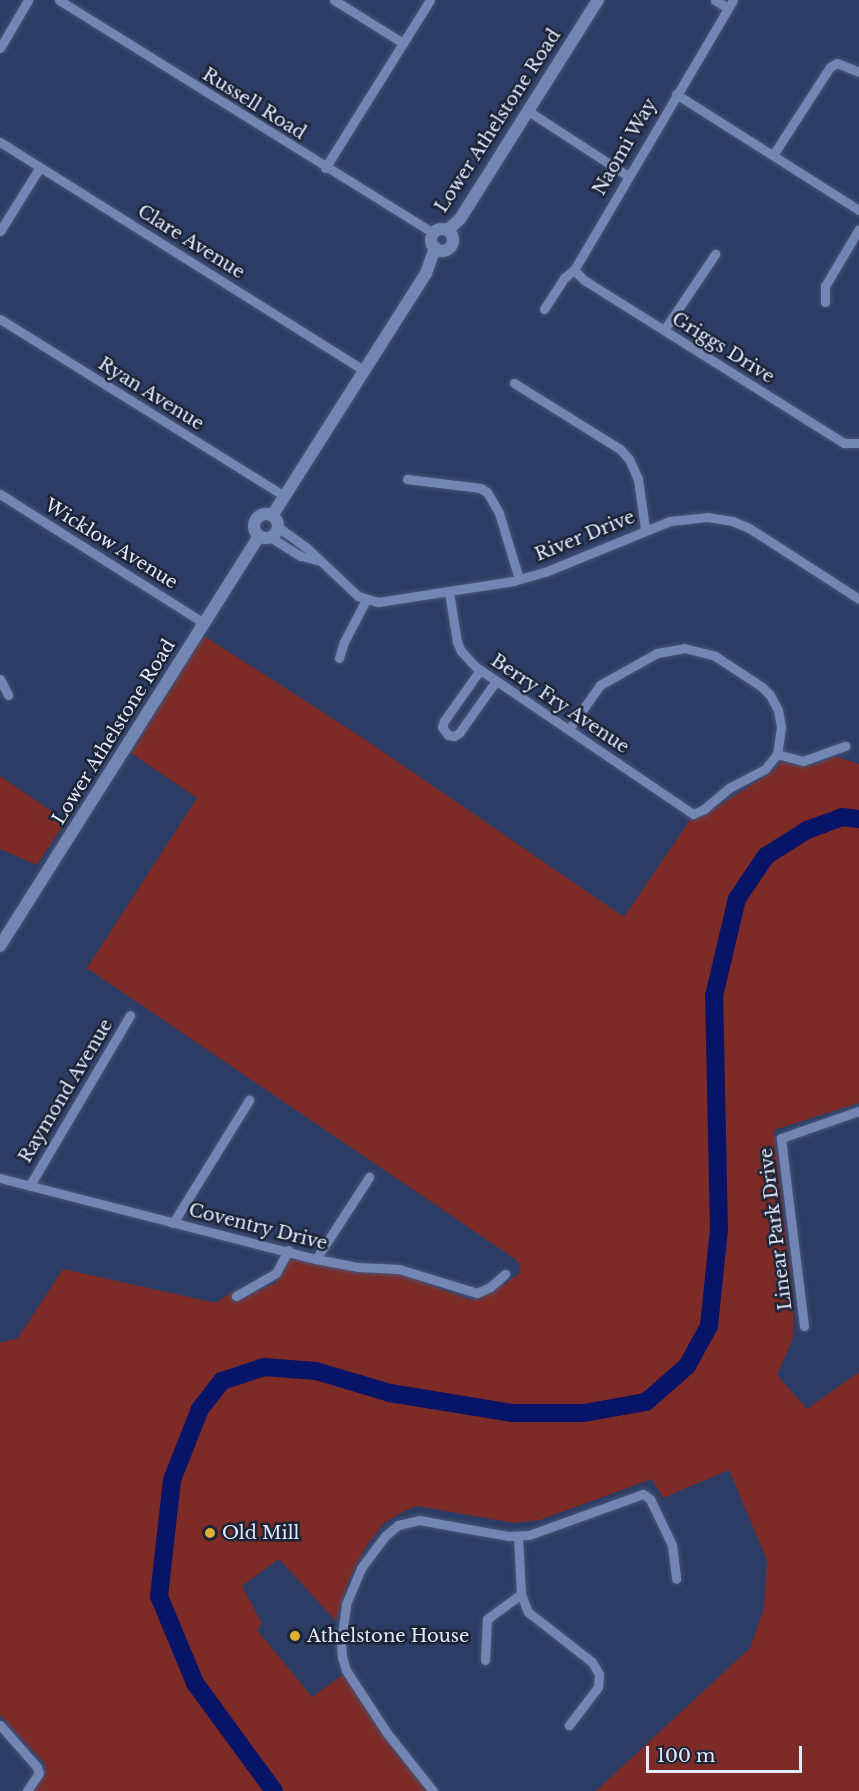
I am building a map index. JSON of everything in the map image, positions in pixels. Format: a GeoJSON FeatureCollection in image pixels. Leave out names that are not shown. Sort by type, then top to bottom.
{"type":"FeatureCollection","features":[{"type":"Feature","properties":{"kind":"street"},"geometry":{"type":"LineString","coordinates":[[0,48],[28,0]]}},
{"type":"Feature","properties":{"kind":"street","name":"Russell Road"},"geometry":{"type":"LineString","coordinates":[[59,0],[325,168],[433,233]]}},
{"type":"Feature","properties":{"kind":"street"},"geometry":{"type":"LineString","coordinates":[[334,0],[403,43]]}},
{"type":"Feature","properties":{"kind":"street"},"geometry":{"type":"LineString","coordinates":[[325,168],[430,0]]}},
{"type":"Feature","properties":{"kind":"street","name":"Lower Athelstone Road"},"geometry":{"type":"LineString","coordinates":[[448,230],[460,219],[597,0]]}},
{"type":"Feature","properties":{"kind":"street"},"geometry":{"type":"LineString","coordinates":[[716,0],[730,4]]}},
{"type":"Feature","properties":{"kind":"street","name":"Naomi Way"},"geometry":{"type":"LineString","coordinates":[[544,309],[564,278],[574,270],[730,4]]}},
{"type":"Feature","properties":{"kind":"street"},"geometry":{"type":"LineString","coordinates":[[773,155],[830,67],[837,63],[859,72]]}},
{"type":"Feature","properties":{"kind":"street"},"geometry":{"type":"LineString","coordinates":[[676,94],[859,210]]}},
{"type":"Feature","properties":{"kind":"street"},"geometry":{"type":"LineString","coordinates":[[528,111],[628,176]]}},
{"type":"Feature","properties":{"kind":"street","name":"Clare Avenue"},"geometry":{"type":"LineString","coordinates":[[0,142],[364,370]]}},
{"type":"Feature","properties":{"kind":"street"},"geometry":{"type":"LineString","coordinates":[[0,231],[40,167]]}},
{"type":"Feature","properties":{"kind":"street"},"geometry":{"type":"LineString","coordinates":[[441,228],[448,230],[453,237],[452,245],[446,250],[435,248],[431,241],[433,233],[441,228]]}},
{"type":"Feature","properties":{"kind":"street"},"geometry":{"type":"LineString","coordinates":[[825,302],[825,286],[859,229]]}},
{"type":"Feature","properties":{"kind":"street","name":"Lower Athelstone Road"},"geometry":{"type":"LineString","coordinates":[[0,946],[204,623],[270,529],[284,496],[426,273],[435,248]]}},
{"type":"Feature","properties":{"kind":"street"},"geometry":{"type":"LineString","coordinates":[[664,330],[715,254]]}},
{"type":"Feature","properties":{"kind":"street","name":"Griggs Drive"},"geometry":{"type":"LineString","coordinates":[[574,270],[584,280],[844,443],[859,443]]}},
{"type":"Feature","properties":{"kind":"street","name":"Ryan Avenue"},"geometry":{"type":"LineString","coordinates":[[0,319],[284,496]]}},
{"type":"Feature","properties":{"kind":"street"},"geometry":{"type":"LineString","coordinates":[[514,383],[620,449],[629,459],[638,479],[645,530]]}},
{"type":"Feature","properties":{"kind":"street"},"geometry":{"type":"LineString","coordinates":[[407,479],[480,488],[487,492],[499,513],[519,579]]}},
{"type":"Feature","properties":{"kind":"street","name":"Wicklow Avenue"},"geometry":{"type":"LineString","coordinates":[[0,495],[204,623]]}},
{"type":"Feature","properties":{"kind":"street","name":"River Drive"},"geometry":{"type":"LineString","coordinates":[[366,600],[378,602],[519,579],[545,572],[645,530],[690,518],[732,521],[749,528],[859,599]]}},
{"type":"Feature","properties":{"kind":"street"},"geometry":{"type":"LineString","coordinates":[[270,529],[306,547],[317,560],[358,596],[366,600],[344,642],[339,658]]}},
{"type":"Feature","properties":{"kind":"street","name":"Berry Fry Avenue"},"geometry":{"type":"LineString","coordinates":[[449,592],[457,642],[467,659],[693,814],[729,788],[765,768],[777,754]]}},
{"type":"Feature","properties":{"kind":"street"},"geometry":{"type":"LineString","coordinates":[[569,729],[600,686],[657,653],[684,648],[715,656],[770,695],[778,710],[781,727],[777,754],[803,761],[845,746]]}},
{"type":"Feature","properties":{"kind":"street"},"geometry":{"type":"LineString","coordinates":[[480,670],[444,721],[442,728],[448,735],[454,736],[459,733],[496,681]]}},
{"type":"Feature","properties":{"kind":"street"},"geometry":{"type":"LineString","coordinates":[[0,679],[8,695]]}},
{"type":"Feature","properties":{"kind":"street","name":"Raymond Avenue"},"geometry":{"type":"LineString","coordinates":[[30,1185],[130,1015]]}},
{"type":"Feature","properties":{"kind":"street"},"geometry":{"type":"LineString","coordinates":[[173,1223],[249,1100]]}},
{"type":"Feature","properties":{"kind":"street","name":"Linear Park Drive"},"geometry":{"type":"LineString","coordinates":[[804,1326],[781,1138],[859,1111]]}},
{"type":"Feature","properties":{"kind":"street"},"geometry":{"type":"LineString","coordinates":[[316,1259],[369,1177]]}},
{"type":"Feature","properties":{"kind":"street","name":"Coventry Drive"},"geometry":{"type":"LineString","coordinates":[[0,1178],[316,1259],[358,1267],[399,1269],[477,1293],[490,1287],[505,1274]]}},
{"type":"Feature","properties":{"kind":"street"},"geometry":{"type":"LineString","coordinates":[[236,1296],[276,1273],[288,1250]]}},
{"type":"Feature","properties":{"kind":"street"},"geometry":{"type":"LineString","coordinates":[[433,1791],[387,1733],[346,1670],[341,1641],[346,1604],[362,1568],[385,1536],[398,1525],[419,1520],[518,1536],[541,1531],[643,1494],[651,1499],[672,1545],[676,1579]]}},
{"type":"Feature","properties":{"kind":"street"},"geometry":{"type":"LineString","coordinates":[[518,1536],[521,1594],[528,1612],[592,1662],[599,1674],[598,1687],[569,1725]]}},
{"type":"Feature","properties":{"kind":"street"},"geometry":{"type":"LineString","coordinates":[[485,1660],[487,1619],[521,1594]]}},
{"type":"Feature","properties":{"kind":"street"},"geometry":{"type":"LineString","coordinates":[[0,1725],[37,1767],[39,1773],[27,1791]]}},
{"type":"Feature","properties":{"kind":"shaded area"},"geometry":{"type":"Polygon","coordinates":[[[204,636],[360,736],[624,917],[690,820],[703,816],[776,769],[781,762],[797,766],[817,764],[834,756],[859,764],[859,1103],[774,1130],[794,1305],[793,1338],[777,1375],[807,1409],[859,1372],[859,1791],[596,1791],[750,1648],[764,1608],[767,1560],[729,1470],[663,1498],[652,1479],[540,1520],[514,1523],[417,1506],[406,1510],[384,1523],[367,1545],[348,1582],[336,1621],[279,1559],[242,1586],[262,1624],[257,1630],[312,1697],[345,1673],[430,1791],[32,1791],[45,1775],[45,1764],[0,1715],[0,1343],[18,1338],[63,1269],[216,1303],[233,1291],[239,1299],[275,1283],[290,1259],[404,1275],[471,1300],[497,1289],[520,1273],[520,1264],[515,1259],[87,968],[197,798],[131,753],[204,636]]]}},
{"type":"Feature","properties":{"kind":"shaded area"},"geometry":{"type":"Polygon","coordinates":[[[0,776],[66,821],[37,865],[0,849],[0,776]]]}},
{"type":"Feature","properties":{"kind":"waterway"},"geometry":{"type":"LineString","coordinates":[[274,1791],[195,1683],[159,1596],[172,1480],[200,1409],[222,1381],[264,1367],[316,1371],[390,1393],[512,1413],[584,1413],[646,1402],[687,1366],[709,1326],[719,1230],[714,996],[737,899],[766,856],[807,830],[842,817],[859,819]]}},
{"type":"Feature","properties":{"kind":"place","name":"Old Mill"},"geometry":{"type":"Point","coordinates":[210,1533]}},
{"type":"Feature","properties":{"kind":"place","name":"Athelstone House"},"geometry":{"type":"Point","coordinates":[295,1636]}}]}
